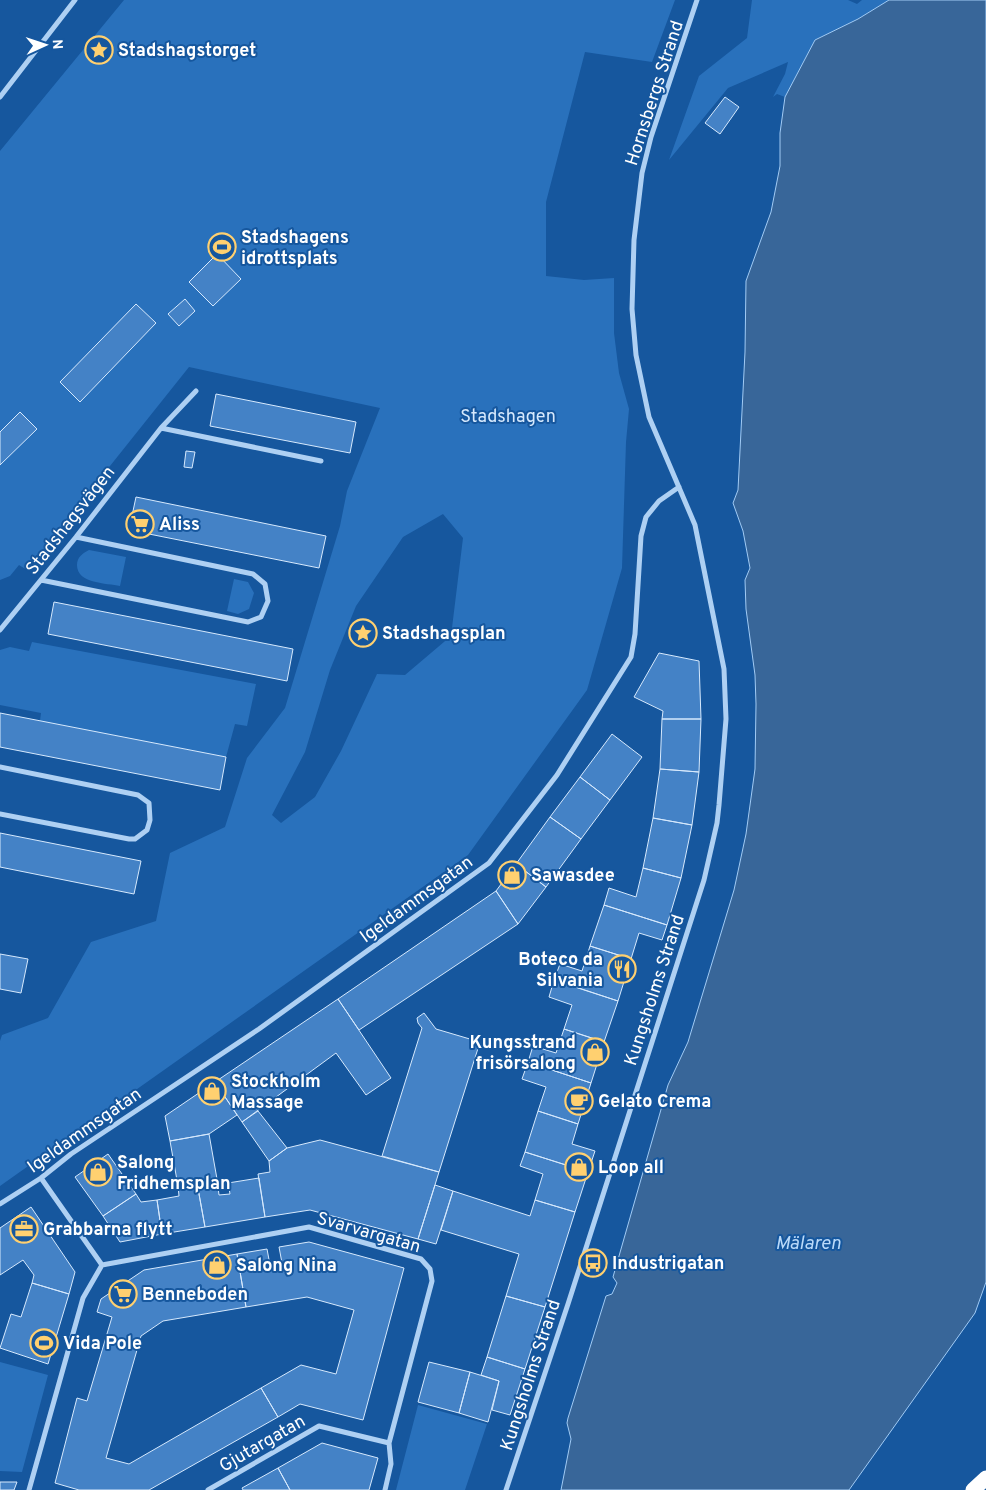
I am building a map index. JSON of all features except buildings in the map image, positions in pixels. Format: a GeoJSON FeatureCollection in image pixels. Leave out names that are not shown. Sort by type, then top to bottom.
{"type":"FeatureCollection","features":[{"type":"Feature","properties":{"kind":"highway"},"geometry":{"type":"LineString","coordinates":[[972,1490],[986,1478]]}},
{"type":"Feature","properties":{"kind":"street"},"geometry":{"type":"LineString","coordinates":[[0,97],[75,0]]}},
{"type":"Feature","properties":{"kind":"street","name":"Hornsbergs Strand"},"geometry":{"type":"LineString","coordinates":[[679,487],[649,417],[641,387],[633,318],[632,270],[642,173],[654,129],[698,0]]}},
{"type":"Feature","properties":{"kind":"street","name":"Stadshagsvägen"},"geometry":{"type":"LineString","coordinates":[[0,630],[161,428],[196,391]]}},
{"type":"Feature","properties":{"kind":"street"},"geometry":{"type":"LineString","coordinates":[[161,428],[321,461]]}},
{"type":"Feature","properties":{"kind":"street","name":"Igeldammsgatan"},"geometry":{"type":"LineString","coordinates":[[0,1204],[41,1178],[71,1154],[259,1029],[489,864],[556,774],[631,657],[635,634],[641,536],[646,517],[659,501],[679,487]]}},
{"type":"Feature","properties":{"kind":"street","name":"Kungsholms Strand"},"geometry":{"type":"LineString","coordinates":[[506,1490],[568,1304],[704,880],[717,823],[726,719],[724,669],[695,525],[679,487]]}},
{"type":"Feature","properties":{"kind":"street"},"geometry":{"type":"LineString","coordinates":[[41,580],[248,622],[261,616],[268,601],[265,584],[253,574],[76,537]]}},
{"type":"Feature","properties":{"kind":"street"},"geometry":{"type":"LineString","coordinates":[[0,767],[138,795],[148,803],[150,812],[147,830],[136,839],[0,814]]}},
{"type":"Feature","properties":{"kind":"street"},"geometry":{"type":"LineString","coordinates":[[29,1490],[83,1298],[102,1265],[41,1178]]}},
{"type":"Feature","properties":{"kind":"street","name":"Svarvargatan"},"geometry":{"type":"LineString","coordinates":[[102,1265],[309,1227],[421,1259],[430,1269],[432,1281],[389,1443],[392,1464],[385,1490]]}},
{"type":"Feature","properties":{"kind":"street","name":"Gjutargatan"},"geometry":{"type":"LineString","coordinates":[[208,1490],[319,1426],[389,1443]]}},
{"type":"Feature","properties":{"kind":"green space","name":"Stadshagen"},"geometry":{"type":"Polygon","coordinates":[[[124,0],[675,0],[652,62],[585,52],[546,202],[546,276],[584,280],[614,278],[614,333],[619,373],[629,409],[626,442],[622,568],[587,690],[468,855],[0,1186],[0,1041],[2,1035],[48,1018],[91,942],[156,921],[170,853],[225,827],[247,758],[285,708],[340,526],[347,491],[380,408],[189,367],[27,570],[19,565],[10,576],[0,580],[0,151],[124,0]],[[443,514],[403,537],[356,606],[330,670],[305,752],[272,815],[281,823],[315,797],[341,751],[377,674],[405,675],[451,636],[463,538],[443,514]]]}},
{"type":"Feature","properties":{"kind":"green space"},"geometry":{"type":"Polygon","coordinates":[[[752,0],[848,0],[857,4],[862,0],[889,0],[858,19],[815,40],[785,97],[777,94],[773,97],[785,74],[788,62],[728,88],[669,160],[699,76],[747,38],[752,0]]]}},
{"type":"Feature","properties":{"kind":"green space"},"geometry":{"type":"Polygon","coordinates":[[[89,550],[126,557],[120,586],[94,581],[82,576],[78,571],[77,562],[89,550]]]}},
{"type":"Feature","properties":{"kind":"green space"},"geometry":{"type":"Polygon","coordinates":[[[234,579],[248,582],[254,593],[249,609],[238,614],[227,611],[234,579]]]}},
{"type":"Feature","properties":{"kind":"green space"},"geometry":{"type":"Polygon","coordinates":[[[32,642],[256,684],[247,726],[235,724],[226,757],[40,721],[41,713],[0,705],[0,650],[10,647],[29,651],[32,642]]]}},
{"type":"Feature","properties":{"kind":"green space"},"geometry":{"type":"Polygon","coordinates":[[[0,1362],[48,1375],[22,1472],[0,1471],[0,1362]]]}},
{"type":"Feature","properties":{"kind":"green space"},"geometry":{"type":"Polygon","coordinates":[[[418,1405],[487,1424],[465,1490],[396,1490],[418,1405]]]}},
{"type":"Feature","properties":{"kind":"water","name":"Mälaren"},"geometry":{"type":"Polygon","coordinates":[[[889,0],[986,0],[986,1282],[975,1313],[849,1490],[561,1490],[571,1439],[567,1423],[568,1418],[606,1296],[612,1294],[617,1283],[613,1277],[668,1085],[688,1042],[734,890],[746,834],[755,769],[755,675],[746,609],[745,580],[750,568],[743,531],[733,503],[738,490],[745,352],[746,281],[771,212],[780,166],[780,133],[785,97],[815,40],[858,19],[889,0]]]}},
{"type":"Feature","properties":{"kind":"place","name":"Stadshagstorget"},"geometry":{"type":"Point","coordinates":[99,50]}},
{"type":"Feature","properties":{"kind":"place","name":"Stadshagens idrottsplats"},"geometry":{"type":"Point","coordinates":[222,247]}},
{"type":"Feature","properties":{"kind":"place","name":"Aliss"},"geometry":{"type":"Point","coordinates":[140,524]}},
{"type":"Feature","properties":{"kind":"place","name":"Stadshagsplan"},"geometry":{"type":"Point","coordinates":[363,633]}},
{"type":"Feature","properties":{"kind":"place","name":"Sawasdee"},"geometry":{"type":"Point","coordinates":[512,875]}},
{"type":"Feature","properties":{"kind":"place","name":"Boteco da Silvania"},"geometry":{"type":"Point","coordinates":[622,969]}},
{"type":"Feature","properties":{"kind":"place","name":"Kungsstrand frisörsalong"},"geometry":{"type":"Point","coordinates":[595,1052]}},
{"type":"Feature","properties":{"kind":"place","name":"Stockholm Massage"},"geometry":{"type":"Point","coordinates":[212,1091]}},
{"type":"Feature","properties":{"kind":"place","name":"Gelato Crema"},"geometry":{"type":"Point","coordinates":[579,1101]}},
{"type":"Feature","properties":{"kind":"place","name":"Loop all"},"geometry":{"type":"Point","coordinates":[579,1167]}},
{"type":"Feature","properties":{"kind":"place","name":"Salong Fridhemsplan"},"geometry":{"type":"Point","coordinates":[98,1172]}},
{"type":"Feature","properties":{"kind":"place","name":"Grabbarna flytt"},"geometry":{"type":"Point","coordinates":[24,1229]}},
{"type":"Feature","properties":{"kind":"place","name":"Industrigatan"},"geometry":{"type":"Point","coordinates":[593,1263]}},
{"type":"Feature","properties":{"kind":"place","name":"Salong Nina"},"geometry":{"type":"Point","coordinates":[217,1265]}},
{"type":"Feature","properties":{"kind":"place","name":"Benneboden"},"geometry":{"type":"Point","coordinates":[123,1294]}},
{"type":"Feature","properties":{"kind":"place","name":"Vida Pole"},"geometry":{"type":"Point","coordinates":[44,1343]}}]}
